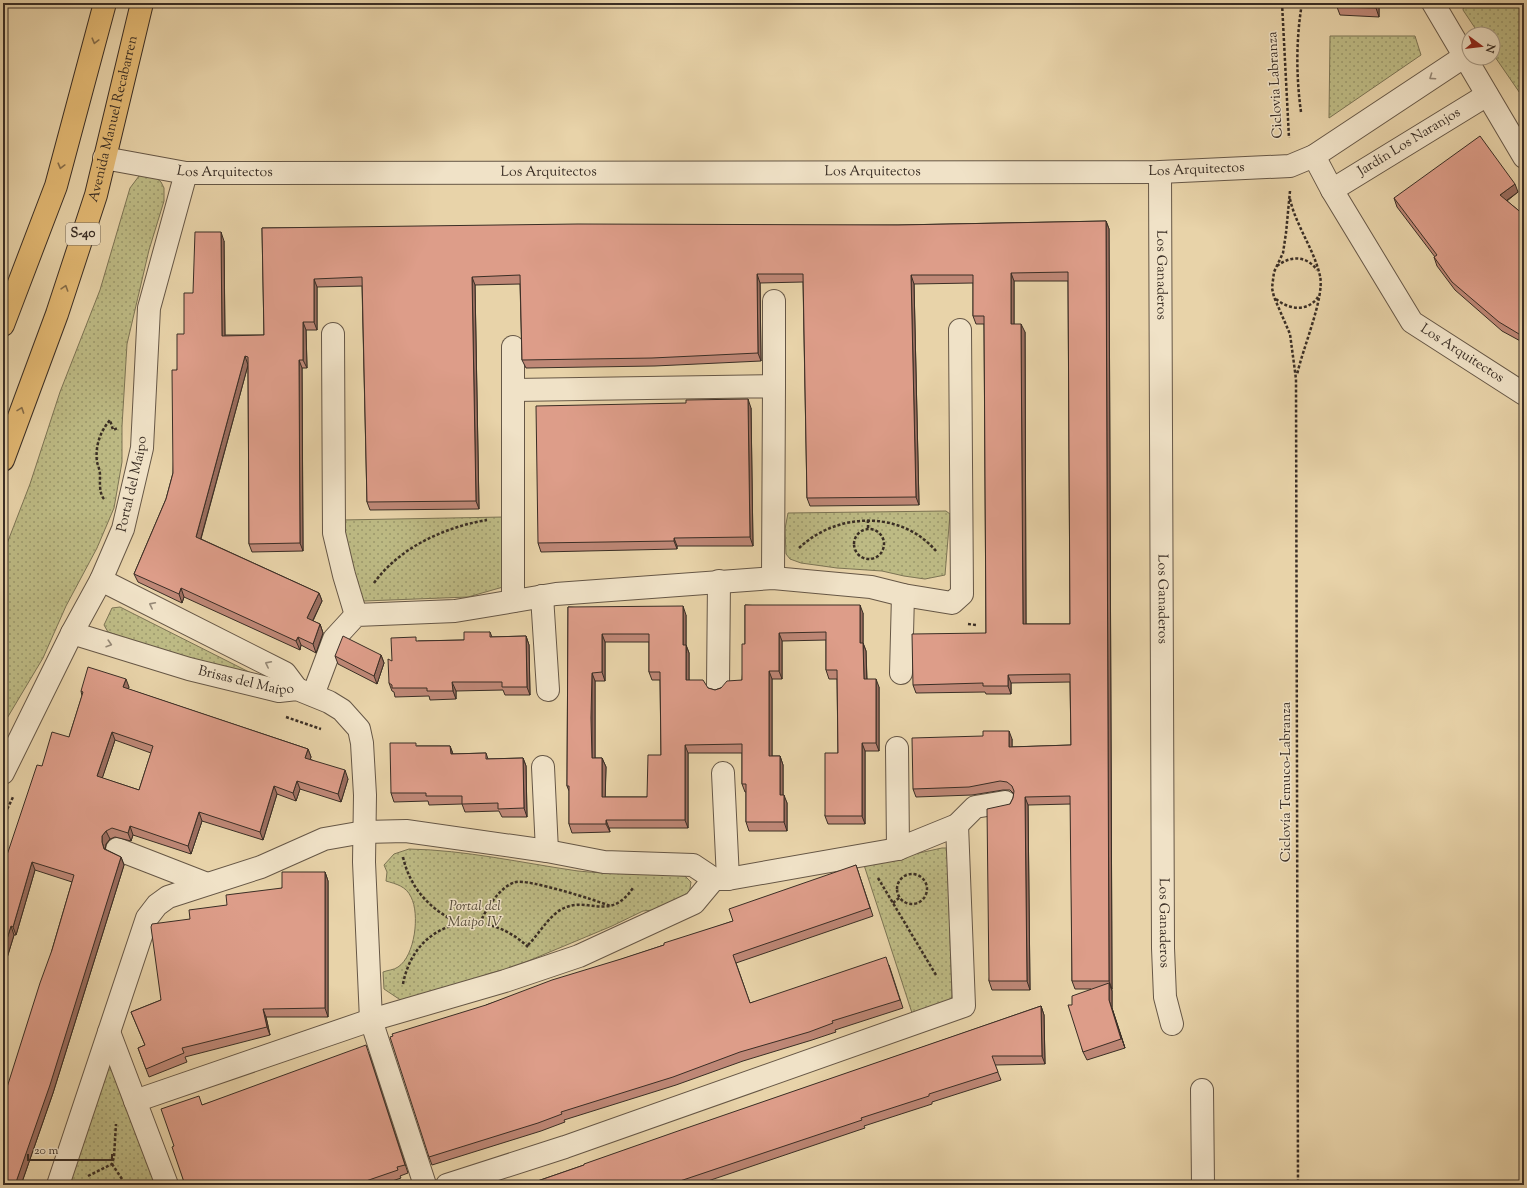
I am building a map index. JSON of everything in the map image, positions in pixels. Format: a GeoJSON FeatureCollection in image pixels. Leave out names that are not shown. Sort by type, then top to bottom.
{"type":"FeatureCollection","features":[{"type":"Feature","properties":{"kind":"main road"},"geometry":{"type":"LineString","coordinates":[[3,325],[56,186],[105,3]]}},
{"type":"Feature","properties":{"kind":"main road","name":"Avenida Manuel Recabarren"},"geometry":{"type":"LineString","coordinates":[[3,460],[57,314],[96,195],[142,3]]}},
{"type":"Feature","properties":{"kind":"street"},"geometry":{"type":"LineString","coordinates":[[1436,5],[1461,49]]}},
{"type":"Feature","properties":{"kind":"street"},"geometry":{"type":"LineString","coordinates":[[1314,156],[1461,59]]}},
{"type":"Feature","properties":{"kind":"street"},"geometry":{"type":"LineString","coordinates":[[1471,66],[1524,157]]}},
{"type":"Feature","properties":{"kind":"street","name":"Jardín Los Naranjos"},"geometry":{"type":"LineString","coordinates":[[1332,190],[1487,95]]}},
{"type":"Feature","properties":{"kind":"street","name":"Los Arquitectos"},"geometry":{"type":"LineString","coordinates":[[104,158],[186,173],[1160,172],[1290,166],[1314,156],[1332,190],[1412,322],[1524,394]]}},
{"type":"Feature","properties":{"kind":"street","name":"Los Ganaderos"},"geometry":{"type":"LineString","coordinates":[[1160,172],[1163,948],[1165,997],[1172,1024]]}},
{"type":"Feature","properties":{"kind":"street","name":"Portal del Maipo"},"geometry":{"type":"LineString","coordinates":[[3,773],[72,633],[101,580],[123,529],[142,448],[150,308],[186,173]]}},
{"type":"Feature","properties":{"kind":"street"},"geometry":{"type":"LineString","coordinates":[[773,568],[774,301]]}},
{"type":"Feature","properties":{"kind":"street"},"geometry":{"type":"LineString","coordinates":[[354,609],[455,611],[556,594],[719,581],[773,568],[871,587],[903,595],[952,603],[962,594],[960,330]]}},
{"type":"Feature","properties":{"kind":"street"},"geometry":{"type":"LineString","coordinates":[[334,334],[334,533],[354,609],[334,639],[305,692],[329,702],[342,710],[359,729],[362,743],[371,1020],[425,1185]]}},
{"type":"Feature","properties":{"kind":"street"},"geometry":{"type":"LineString","coordinates":[[513,347],[513,602]]}},
{"type":"Feature","properties":{"kind":"street"},"geometry":{"type":"LineString","coordinates":[[514,390],[774,386]]}},
{"type":"Feature","properties":{"kind":"street","name":"Brisas del Maipo"},"geometry":{"type":"LineString","coordinates":[[101,580],[285,673],[305,692]]}},
{"type":"Feature","properties":{"kind":"street"},"geometry":{"type":"LineString","coordinates":[[718,686],[719,581]]}},
{"type":"Feature","properties":{"kind":"street"},"geometry":{"type":"LineString","coordinates":[[901,674],[903,595]]}},
{"type":"Feature","properties":{"kind":"street"},"geometry":{"type":"LineString","coordinates":[[542,596],[548,690]]}},
{"type":"Feature","properties":{"kind":"street","name":"Brisas del Maipo"},"geometry":{"type":"LineString","coordinates":[[72,633],[189,669],[279,691],[305,692]]}},
{"type":"Feature","properties":{"kind":"street"},"geometry":{"type":"LineString","coordinates":[[897,748],[898,850]]}},
{"type":"Feature","properties":{"kind":"street"},"geometry":{"type":"LineString","coordinates":[[543,767],[547,851]]}},
{"type":"Feature","properties":{"kind":"street"},"geometry":{"type":"LineString","coordinates":[[721,879],[723,773]]}},
{"type":"Feature","properties":{"kind":"street"},"geometry":{"type":"LineString","coordinates":[[132,1092],[505,981],[579,956],[694,903],[721,879],[898,850],[957,825],[975,808],[1005,802]]}},
{"type":"Feature","properties":{"kind":"street"},"geometry":{"type":"LineString","coordinates":[[447,1185],[565,1147],[964,1006],[957,825]]}},
{"type":"Feature","properties":{"kind":"street"},"geometry":{"type":"LineString","coordinates":[[58,1185],[147,918],[156,905],[168,897],[261,867],[324,839],[364,832],[406,831],[547,851],[604,862],[693,865],[721,879]]}},
{"type":"Feature","properties":{"kind":"street"},"geometry":{"type":"LineString","coordinates":[[117,849],[207,884]]}},
{"type":"Feature","properties":{"kind":"street"},"geometry":{"type":"LineString","coordinates":[[109,1032],[167,1185]]}},
{"type":"Feature","properties":{"kind":"street"},"geometry":{"type":"LineString","coordinates":[[1202,1090],[1203,1185]]}},
{"type":"Feature","properties":{"kind":"path","name":"Ciclovia Labranza"},"geometry":{"type":"LineString","coordinates":[[1282,3],[1290,166]]}},
{"type":"Feature","properties":{"kind":"path"},"geometry":{"type":"LineString","coordinates":[[1301,112],[1298,93],[1298,36],[1302,3]]}},
{"type":"Feature","properties":{"kind":"path","name":"Ciclovía Temuco-Labranza"},"geometry":{"type":"LineString","coordinates":[[1296,379],[1299,363],[1320,293],[1321,278],[1295,215],[1290,195],[1283,253],[1276,268],[1273,280],[1274,297],[1290,334],[1296,379],[1298,1185]]}},
{"type":"Feature","properties":{"kind":"path"},"geometry":{"type":"LineString","coordinates":[[1276,268],[1285,260],[1298,258],[1310,262],[1319,272]]}},
{"type":"Feature","properties":{"kind":"path"},"geometry":{"type":"LineString","coordinates":[[1274,297],[1283,304],[1300,308],[1312,305],[1320,293]]}},
{"type":"Feature","properties":{"kind":"path"},"geometry":{"type":"LineString","coordinates":[[126,517],[101,495],[100,472],[96,454],[97,445],[104,428],[110,420],[113,430],[144,418]]}},
{"type":"Feature","properties":{"kind":"path"},"geometry":{"type":"LineString","coordinates":[[354,609],[387,566],[405,552],[432,537],[463,526],[492,520]]}},
{"type":"Feature","properties":{"kind":"path"},"geometry":{"type":"LineString","coordinates":[[773,568],[790,559],[809,540],[832,527],[850,522],[868,520],[886,522],[903,528],[926,542],[946,561],[962,562]]}},
{"type":"Feature","properties":{"kind":"path"},"geometry":{"type":"LineString","coordinates":[[868,520],[868,529]]}},
{"type":"Feature","properties":{"kind":"path"},"geometry":{"type":"LineString","coordinates":[[868,529],[880,534],[884,546],[879,554],[867,559],[859,555],[854,543],[856,535],[868,529]]}},
{"type":"Feature","properties":{"kind":"path"},"geometry":{"type":"LineString","coordinates":[[284,716],[322,729]]}},
{"type":"Feature","properties":{"kind":"path"},"geometry":{"type":"LineString","coordinates":[[3,818],[16,791]]}},
{"type":"Feature","properties":{"kind":"path"},"geometry":{"type":"LineString","coordinates":[[396,831],[405,865],[416,890],[435,910],[459,923]]}},
{"type":"Feature","properties":{"kind":"path"},"geometry":{"type":"LineString","coordinates":[[869,854],[869,864],[951,1000],[964,1006]]}},
{"type":"Feature","properties":{"kind":"path"},"geometry":{"type":"LineString","coordinates":[[528,946],[552,917],[563,909],[574,906],[601,908],[611,906],[621,901],[635,885],[640,863]]}},
{"type":"Feature","properties":{"kind":"path"},"geometry":{"type":"LineString","coordinates":[[912,874],[924,879],[927,892],[926,896],[920,902],[907,903],[900,897],[898,884],[904,877],[912,874]]}},
{"type":"Feature","properties":{"kind":"path"},"geometry":{"type":"LineString","coordinates":[[480,923],[488,906],[506,887],[515,882],[528,883],[562,891],[611,906]]}},
{"type":"Feature","properties":{"kind":"path"},"geometry":{"type":"LineString","coordinates":[[893,903],[900,897]]}},
{"type":"Feature","properties":{"kind":"path"},"geometry":{"type":"LineString","coordinates":[[402,1011],[402,988],[404,975],[416,951],[435,934],[459,923],[480,923],[497,926],[509,932],[528,946],[542,968]]}},
{"type":"Feature","properties":{"kind":"path"},"geometry":{"type":"LineString","coordinates":[[86,1178],[112,1164],[114,1157],[117,1114],[132,1092]]}},
{"type":"Feature","properties":{"kind":"path"},"geometry":{"type":"LineString","coordinates":[[112,1164],[126,1185]]}},
{"type":"Feature","properties":{"kind":"green space"},"geometry":{"type":"Polygon","coordinates":[[[1464,3],[1524,3],[1524,99],[1501,66],[1501,26],[1474,26],[1463,10],[1464,3]]]}},
{"type":"Feature","properties":{"kind":"green space"},"geometry":{"type":"Polygon","coordinates":[[[1330,36],[1415,36],[1421,55],[1329,118],[1330,36]]]}},
{"type":"Feature","properties":{"kind":"green space"},"geometry":{"type":"Polygon","coordinates":[[[147,174],[153,175],[161,182],[164,188],[164,201],[149,250],[127,344],[122,426],[122,462],[114,508],[97,548],[66,606],[43,658],[3,725],[3,554],[30,484],[60,392],[100,290],[130,188],[139,176],[147,174]]]}},
{"type":"Feature","properties":{"kind":"green space"},"geometry":{"type":"Polygon","coordinates":[[[946,511],[950,514],[945,575],[925,579],[882,571],[837,568],[801,563],[790,559],[786,554],[785,529],[788,513],[946,511]]]}},
{"type":"Feature","properties":{"kind":"green space"},"geometry":{"type":"Polygon","coordinates":[[[504,517],[503,587],[468,597],[364,601],[357,594],[341,520],[504,517]]]}},
{"type":"Feature","properties":{"kind":"green space"},"geometry":{"type":"Polygon","coordinates":[[[120,607],[253,674],[255,684],[108,632],[104,625],[112,608],[120,607]]]}},
{"type":"Feature","properties":{"kind":"green space"},"geometry":{"type":"Polygon","coordinates":[[[947,848],[952,995],[951,1000],[912,1013],[864,865],[947,848]]]}},
{"type":"Feature","properties":{"kind":"green space","name":"Portal del Maipo IV"},"geometry":{"type":"Polygon","coordinates":[[[409,849],[473,854],[578,871],[685,876],[691,882],[689,895],[654,910],[643,911],[612,926],[509,969],[491,973],[443,990],[402,1001],[384,989],[383,972],[398,967],[404,962],[408,954],[414,934],[414,904],[406,890],[386,881],[387,872],[384,865],[394,854],[409,849]]]}},
{"type":"Feature","properties":{"kind":"green space"},"geometry":{"type":"Polygon","coordinates":[[[111,1066],[156,1185],[68,1185],[108,1067],[111,1066]]]}},
{"type":"Feature","properties":{"kind":"building"},"geometry":{"type":"Polygon","coordinates":[[[1337,3],[1376,3],[1376,8],[1337,7],[1337,3]]]}},
{"type":"Feature","properties":{"kind":"building"},"geometry":{"type":"Polygon","coordinates":[[[1480,136],[1515,184],[1500,195],[1524,215],[1524,337],[1499,322],[1452,282],[1434,257],[1437,255],[1394,198],[1480,136]]]}},
{"type":"Feature","properties":{"kind":"building"},"geometry":{"type":"Polygon","coordinates":[[[1106,221],[1109,981],[1072,981],[1070,796],[1025,797],[1027,981],[989,981],[987,809],[1010,804],[1014,791],[1012,786],[1007,782],[1000,781],[969,787],[913,789],[912,738],[983,736],[983,731],[1009,731],[1009,747],[1071,745],[1070,674],[1008,675],[1008,686],[983,686],[983,683],[913,685],[912,634],[986,633],[984,316],[973,316],[973,275],[911,275],[916,497],[807,498],[803,274],[757,274],[758,353],[652,358],[522,360],[520,275],[472,277],[476,501],[367,502],[362,277],[314,279],[314,322],[303,322],[303,360],[299,360],[300,543],[249,544],[248,357],[245,356],[196,537],[319,593],[307,618],[320,624],[313,644],[298,637],[296,641],[181,588],[179,594],[134,574],[166,499],[173,473],[172,370],[177,370],[177,334],[184,334],[184,293],[193,293],[195,232],[221,232],[222,336],[264,335],[262,228],[578,224],[898,225],[1106,221]],[[1068,272],[1011,273],[1011,324],[1021,324],[1023,624],[1070,624],[1068,272]]]}},
{"type":"Feature","properties":{"kind":"building"},"geometry":{"type":"Polygon","coordinates":[[[748,399],[750,537],[674,538],[674,541],[538,543],[536,406],[686,403],[686,400],[748,399]]]}},
{"type":"Feature","properties":{"kind":"building"},"geometry":{"type":"Polygon","coordinates":[[[745,605],[860,605],[860,643],[863,643],[864,679],[876,679],[876,743],[862,743],[862,816],[825,816],[825,753],[838,753],[837,670],[826,670],[826,632],[779,633],[779,671],[769,671],[769,756],[780,756],[780,795],[784,795],[784,822],[746,822],[746,784],[742,784],[742,744],[685,745],[685,820],[606,820],[606,824],[569,824],[569,786],[567,786],[568,607],[683,606],[683,645],[686,645],[686,680],[703,680],[708,688],[715,690],[721,688],[727,681],[742,680],[742,644],[745,644],[745,605]],[[602,634],[602,672],[592,673],[591,718],[592,758],[602,758],[602,797],[647,797],[648,755],[661,755],[660,672],[649,672],[649,634],[602,634]]]}},
{"type":"Feature","properties":{"kind":"building"},"geometry":{"type":"Polygon","coordinates":[[[464,632],[490,632],[490,637],[526,636],[527,687],[502,687],[502,682],[452,682],[453,691],[427,691],[427,688],[392,688],[392,685],[389,683],[388,659],[392,661],[391,638],[416,637],[416,641],[464,640],[464,632]]]}},
{"type":"Feature","properties":{"kind":"building"},"geometry":{"type":"Polygon","coordinates":[[[343,636],[381,655],[374,676],[335,656],[343,636]]]}},
{"type":"Feature","properties":{"kind":"building"},"geometry":{"type":"Polygon","coordinates":[[[88,667],[126,679],[123,687],[308,749],[305,758],[345,770],[338,794],[297,781],[293,793],[274,786],[260,832],[199,812],[188,846],[130,826],[128,833],[112,828],[106,831],[102,836],[104,849],[121,857],[50,1085],[15,1185],[3,1185],[3,1100],[52,950],[74,875],[32,862],[13,927],[11,926],[3,952],[3,861],[5,861],[37,765],[42,766],[52,732],[69,737],[83,692],[81,691],[88,667]],[[112,732],[97,776],[139,790],[153,746],[112,732]]]}},
{"type":"Feature","properties":{"kind":"building"},"geometry":{"type":"Polygon","coordinates":[[[390,743],[416,743],[416,746],[450,746],[451,754],[486,753],[486,759],[523,758],[524,808],[498,809],[498,803],[462,804],[462,796],[426,796],[426,793],[391,793],[390,743]]]}},
{"type":"Feature","properties":{"kind":"building"},"geometry":{"type":"Polygon","coordinates":[[[856,865],[870,908],[733,955],[750,1003],[886,957],[900,1000],[832,1021],[833,1023],[809,1032],[740,1052],[673,1077],[561,1112],[562,1114],[538,1123],[429,1157],[390,1037],[393,1036],[392,1034],[486,1005],[552,980],[664,945],[664,943],[733,921],[729,909],[856,865]]]}},
{"type":"Feature","properties":{"kind":"building"},"geometry":{"type":"Polygon","coordinates":[[[282,872],[325,872],[325,1008],[263,1009],[267,1027],[182,1048],[184,1053],[146,1069],[138,1048],[145,1045],[131,1012],[161,1000],[151,927],[152,924],[190,919],[189,910],[227,905],[226,895],[282,888],[282,872]]]}},
{"type":"Feature","properties":{"kind":"building"},"geometry":{"type":"Polygon","coordinates":[[[1109,983],[1109,1000],[1121,1039],[1083,1052],[1068,1005],[1072,1005],[1072,996],[1109,983]]]}},
{"type":"Feature","properties":{"kind":"building"},"geometry":{"type":"Polygon","coordinates":[[[1041,1006],[1042,1056],[992,1056],[998,1072],[861,1118],[862,1120],[668,1185],[526,1185],[678,1131],[1041,1006]]]}},
{"type":"Feature","properties":{"kind":"building"},"geometry":{"type":"Polygon","coordinates":[[[366,1045],[405,1165],[397,1167],[398,1170],[363,1182],[364,1183],[359,1185],[185,1185],[172,1147],[174,1146],[161,1109],[199,1096],[202,1105],[366,1045]]]}}]}
